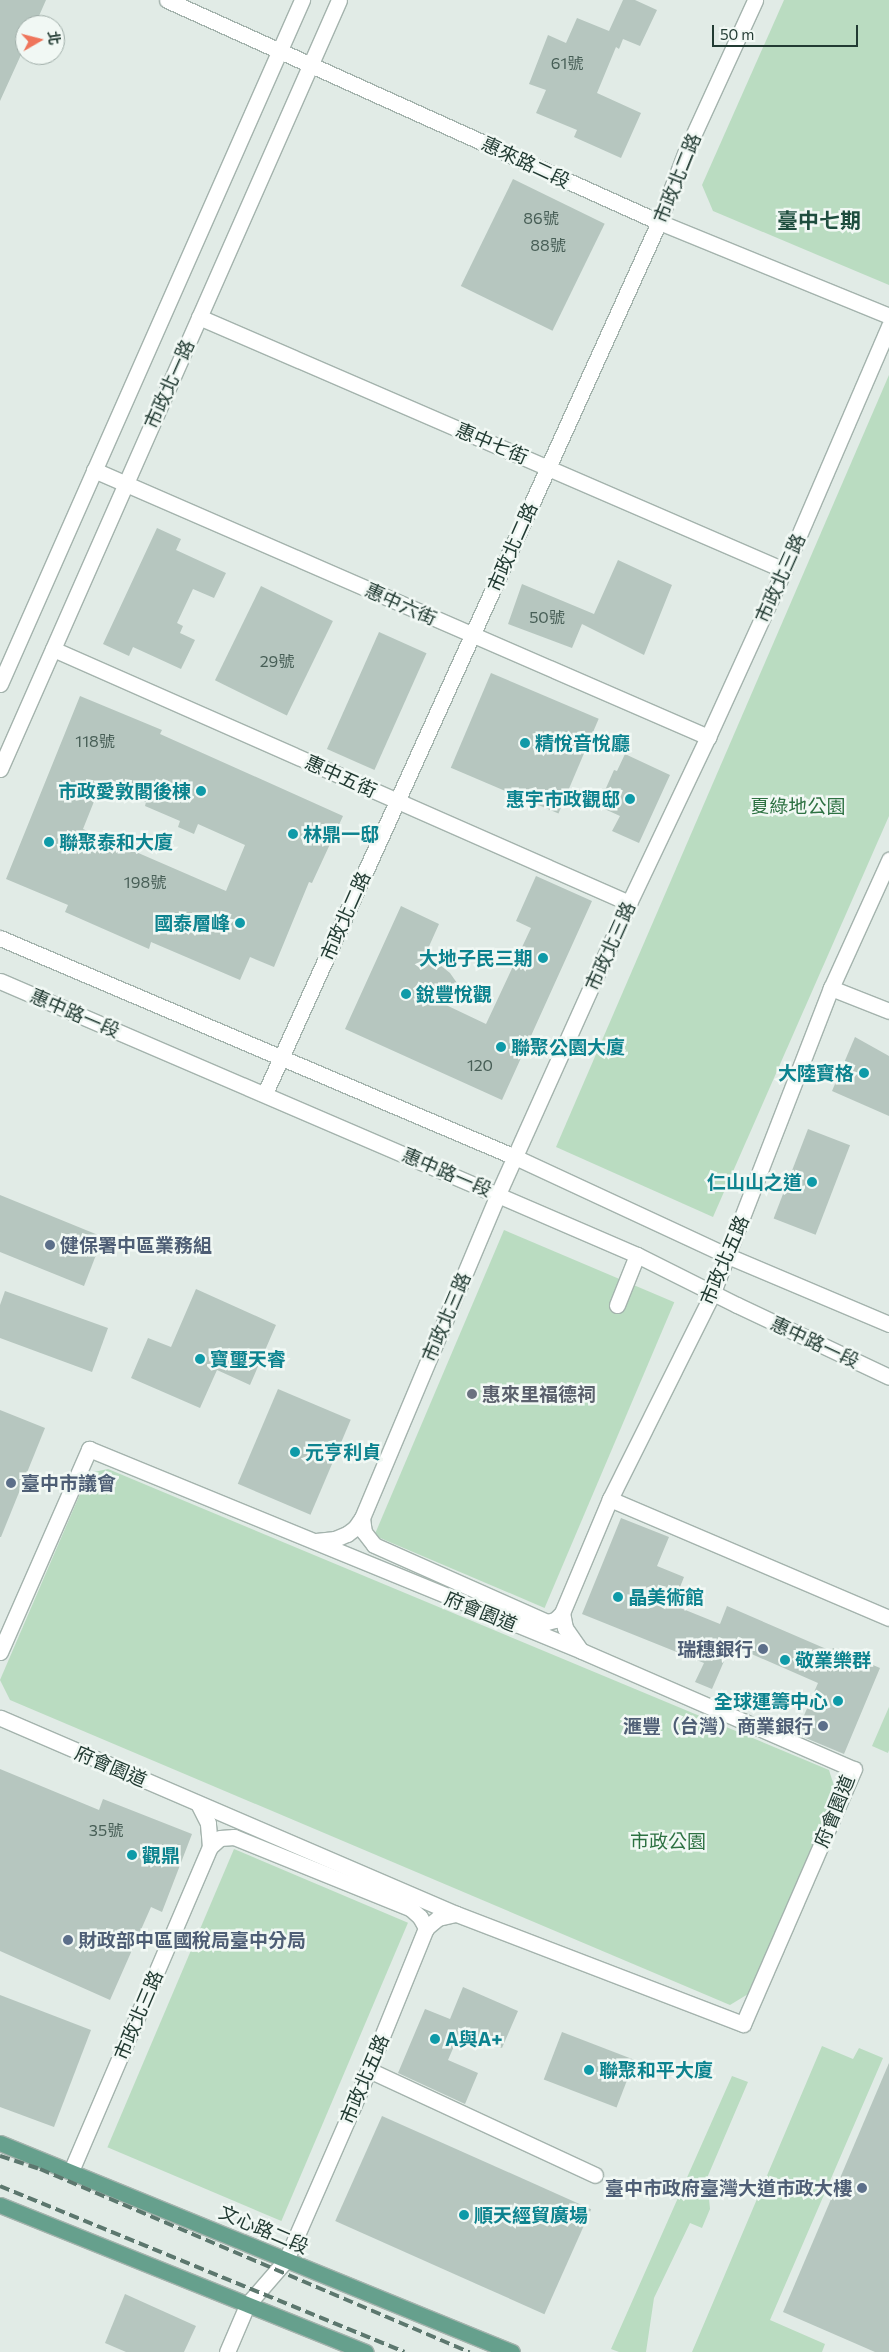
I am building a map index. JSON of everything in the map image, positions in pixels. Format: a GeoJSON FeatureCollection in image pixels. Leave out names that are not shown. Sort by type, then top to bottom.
{"type":"FeatureCollection","features":[{"type":"Feature","properties":{"kind":"main road","name":"文心路二段"},"geometry":{"type":"LineString","coordinates":[[0,2143],[512,2352]]}},
{"type":"Feature","properties":{"kind":"main road"},"geometry":{"type":"LineString","coordinates":[[0,2205],[366,2352]]}},
{"type":"Feature","properties":{"kind":"street","name":"惠來路二段"},"geometry":{"type":"LineString","coordinates":[[166,0],[659,222],[889,316]]}},
{"type":"Feature","properties":{"kind":"street","name":"市政北一路"},"geometry":{"type":"LineString","coordinates":[[0,684],[302,0]]}},
{"type":"Feature","properties":{"kind":"street","name":"市政北一路"},"geometry":{"type":"LineString","coordinates":[[0,769],[339,0]]}},
{"type":"Feature","properties":{"kind":"street","name":"市政北二路"},"geometry":{"type":"LineString","coordinates":[[265,1093],[659,222],[686,151],[755,0]]}},
{"type":"Feature","properties":{"kind":"street","name":"惠中七街"},"geometry":{"type":"LineString","coordinates":[[199,317],[784,570]]}},
{"type":"Feature","properties":{"kind":"street","name":"市政北三路"},"geometry":{"type":"LineString","coordinates":[[314,1541],[324,1542],[347,1534],[362,1518],[514,1157],[629,903],[708,737],[784,570],[889,326]]}},
{"type":"Feature","properties":{"kind":"street","name":"惠中六街"},"geometry":{"type":"LineString","coordinates":[[94,470],[708,737]]}},
{"type":"Feature","properties":{"kind":"street","name":"惠中五街"},"geometry":{"type":"LineString","coordinates":[[53,649],[629,903]]}},
{"type":"Feature","properties":{"kind":"street","name":"市政北五路"},"geometry":{"type":"LineString","coordinates":[[562,1613],[610,1499],[713,1292],[831,988],[889,860]]}},
{"type":"Feature","properties":{"kind":"street"},"geometry":{"type":"LineString","coordinates":[[0,938],[281,1056],[514,1157],[728,1256],[889,1324]]}},
{"type":"Feature","properties":{"kind":"street","name":"惠中路一段"},"geometry":{"type":"LineString","coordinates":[[0,981],[265,1093],[637,1255],[889,1377]]}},
{"type":"Feature","properties":{"kind":"street"},"geometry":{"type":"LineString","coordinates":[[831,988],[889,1012]]}},
{"type":"Feature","properties":{"kind":"street"},"geometry":{"type":"LineString","coordinates":[[617,1305],[637,1255]]}},
{"type":"Feature","properties":{"kind":"street","name":"府會園道"},"geometry":{"type":"LineString","coordinates":[[0,1652],[89,1449],[441,1595],[582,1651],[854,1769],[743,2024],[456,1914],[323,1866],[198,1803],[0,1718]]}},
{"type":"Feature","properties":{"kind":"street"},"geometry":{"type":"LineString","coordinates":[[610,1499],[889,1618]]}},
{"type":"Feature","properties":{"kind":"street"},"geometry":{"type":"LineString","coordinates":[[362,1518],[364,1532],[374,1545],[548,1622],[555,1620],[562,1613]]}},
{"type":"Feature","properties":{"kind":"street"},"geometry":{"type":"LineString","coordinates":[[441,1595],[446,1576]]}},
{"type":"Feature","properties":{"kind":"street"},"geometry":{"type":"LineString","coordinates":[[562,1613],[566,1630],[582,1651]]}},
{"type":"Feature","properties":{"kind":"street","name":"市政北三路"},"geometry":{"type":"LineString","coordinates":[[71,2171],[210,1847],[208,1823],[198,1803]]}},
{"type":"Feature","properties":{"kind":"street"},"geometry":{"type":"LineString","coordinates":[[210,1847],[220,1838],[234,1837],[323,1866],[410,1908],[420,1917],[426,1928],[438,1918],[456,1914]]}},
{"type":"Feature","properties":{"kind":"street","name":"市政北五路"},"geometry":{"type":"LineString","coordinates":[[227,2352],[247,2305],[286,2260],[369,2070],[426,1928]]}},
{"type":"Feature","properties":{"kind":"street"},"geometry":{"type":"LineString","coordinates":[[369,2070],[595,2175]]}},
{"type":"Feature","properties":{"kind":"green space"},"geometry":{"type":"Polygon","coordinates":[[[784,0],[889,0],[889,285],[713,211],[702,185],[784,0]]]}},
{"type":"Feature","properties":{"kind":"green space","name":"夏綠地公園"},"geometry":{"type":"Polygon","coordinates":[[[889,375],[889,816],[713,1217],[556,1147],[889,375]]]}},
{"type":"Feature","properties":{"kind":"green space"},"geometry":{"type":"Polygon","coordinates":[[[504,1230],[674,1302],[545,1608],[374,1536],[504,1230]]]}},
{"type":"Feature","properties":{"kind":"green space","name":"市政公園"},"geometry":{"type":"Polygon","coordinates":[[[108,1469],[829,1770],[835,1789],[753,1991],[730,2005],[10,1700],[0,1680],[89,1473],[108,1469]]]}},
{"type":"Feature","properties":{"kind":"green space"},"geometry":{"type":"Polygon","coordinates":[[[889,1707],[889,1750],[888,1753],[872,1746],[889,1707]]]}},
{"type":"Feature","properties":{"kind":"green space"},"geometry":{"type":"Polygon","coordinates":[[[234,1849],[408,1923],[281,2221],[107,2147],[234,1849]]]}},
{"type":"Feature","properties":{"kind":"green space"},"geometry":{"type":"Polygon","coordinates":[[[822,2046],[853,2059],[859,2048],[883,2058],[770,2320],[825,2344],[822,2352],[692,2352],[822,2046]]]}},
{"type":"Feature","properties":{"kind":"green space"},"geometry":{"type":"Polygon","coordinates":[[[732,2076],[748,2082],[707,2178],[710,2209],[702,2228],[690,2223],[654,2298],[646,2352],[619,2352],[611,2349],[732,2076]]]}},
{"type":"Feature","properties":{"kind":"building"},"geometry":{"type":"Polygon","coordinates":[[[0,0],[46,0],[39,15],[15,15],[16,65],[0,101],[0,0]]]}},
{"type":"Feature","properties":{"kind":"building"},"geometry":{"type":"Polygon","coordinates":[[[623,0],[635,0],[657,10],[640,46],[623,39],[619,49],[616,47],[597,93],[641,113],[621,158],[574,137],[577,130],[536,113],[546,90],[529,84],[548,35],[566,43],[577,18],[609,31],[623,0]]]}},
{"type":"Feature","properties":{"kind":"building"},"geometry":{"type":"Polygon","coordinates":[[[513,179],[605,224],[553,331],[461,286],[513,179]]]}},
{"type":"Feature","properties":{"kind":"building"},"geometry":{"type":"Polygon","coordinates":[[[157,528],[181,539],[176,550],[226,573],[214,598],[193,589],[177,623],[183,626],[180,633],[195,640],[181,669],[133,647],[129,656],[103,644],[157,528]]]}},
{"type":"Feature","properties":{"kind":"building"},"geometry":{"type":"Polygon","coordinates":[[[618,560],[672,585],[644,655],[582,624],[572,648],[508,624],[522,584],[594,614],[618,560]]]}},
{"type":"Feature","properties":{"kind":"building"},"geometry":{"type":"Polygon","coordinates":[[[261,586],[333,621],[287,715],[215,680],[261,586]]]}},
{"type":"Feature","properties":{"kind":"building"},"geometry":{"type":"Polygon","coordinates":[[[379,632],[427,653],[374,770],[327,749],[379,632]]]}},
{"type":"Feature","properties":{"kind":"building","name":"精悅音悅廳"},"geometry":{"type":"Polygon","coordinates":[[[491,673],[599,719],[558,814],[451,768],[491,673]]]}},
{"type":"Feature","properties":{"kind":"building"},"geometry":{"type":"Polygon","coordinates":[[[80,696],[162,730],[160,734],[343,816],[312,883],[309,882],[274,967],[250,957],[240,980],[151,942],[149,949],[65,912],[68,905],[6,879],[80,696]],[[101,784],[83,829],[226,891],[245,845],[198,824],[194,834],[178,827],[180,821],[145,806],[146,802],[101,784]]]}},
{"type":"Feature","properties":{"kind":"building","name":"惠宇市政觀邸"},"geometry":{"type":"Polygon","coordinates":[[[625,754],[670,775],[639,843],[612,831],[620,816],[598,806],[614,770],[617,771],[625,754]]]}},
{"type":"Feature","properties":{"kind":"building"},"geometry":{"type":"Polygon","coordinates":[[[536,876],[592,901],[502,1100],[345,1029],[401,906],[439,924],[422,962],[440,965],[450,973],[457,983],[446,1005],[486,1024],[531,928],[516,921],[536,876]]]}},
{"type":"Feature","properties":{"kind":"building","name":"大陸寶格"},"geometry":{"type":"Polygon","coordinates":[[[855,1037],[889,1056],[889,1116],[832,1091],[855,1037]]]}},
{"type":"Feature","properties":{"kind":"building","name":"仁山山之道"},"geometry":{"type":"Polygon","coordinates":[[[808,1129],[850,1145],[816,1235],[774,1219],[808,1129]]]}},
{"type":"Feature","properties":{"kind":"building","name":"健保署中區業務組"},"geometry":{"type":"Polygon","coordinates":[[[0,1195],[103,1237],[84,1286],[0,1252],[0,1195]]]}},
{"type":"Feature","properties":{"kind":"building","name":"寶璽天睿"},"geometry":{"type":"Polygon","coordinates":[[[196,1289],[276,1325],[250,1385],[217,1370],[200,1408],[131,1378],[148,1338],[171,1347],[196,1289]]]}},
{"type":"Feature","properties":{"kind":"building"},"geometry":{"type":"Polygon","coordinates":[[[5,1291],[108,1328],[92,1372],[0,1338],[0,1305],[5,1291]]]}},
{"type":"Feature","properties":{"kind":"building","name":"元亨利貞"},"geometry":{"type":"Polygon","coordinates":[[[278,1389],[351,1420],[310,1515],[238,1484],[278,1389]]]}},
{"type":"Feature","properties":{"kind":"building","name":"臺中市議會"},"geometry":{"type":"Polygon","coordinates":[[[0,1410],[45,1428],[1,1537],[0,1537],[0,1410]]]}},
{"type":"Feature","properties":{"kind":"building"},"geometry":{"type":"Polygon","coordinates":[[[621,1518],[669,1537],[657,1566],[684,1577],[673,1605],[720,1624],[727,1606],[831,1651],[833,1648],[880,1668],[844,1754],[796,1734],[818,1683],[731,1645],[712,1689],[695,1682],[704,1663],[582,1614],[621,1518]]]}},
{"type":"Feature","properties":{"kind":"building"},"geometry":{"type":"Polygon","coordinates":[[[0,1769],[99,1810],[103,1799],[192,1834],[162,1912],[151,1907],[110,2000],[0,1951],[0,1769]]]}},
{"type":"Feature","properties":{"kind":"building","name":"A與A+"},"geometry":{"type":"Polygon","coordinates":[[[463,1987],[518,2011],[502,2048],[461,2030],[448,2060],[478,2073],[465,2104],[398,2073],[425,2009],[450,2019],[463,1987]]]}},
{"type":"Feature","properties":{"kind":"building"},"geometry":{"type":"Polygon","coordinates":[[[0,1995],[91,2030],[54,2127],[0,2107],[0,1995]]]}},
{"type":"Feature","properties":{"kind":"building","name":"聯聚和平大廈"},"geometry":{"type":"Polygon","coordinates":[[[562,2032],[635,2060],[617,2108],[544,2080],[562,2032]]]}},
{"type":"Feature","properties":{"kind":"building","name":"臺中市政府臺灣大道市政大樓"},"geometry":{"type":"Polygon","coordinates":[[[889,2063],[889,2352],[875,2352],[783,2312],[889,2063]]]}},
{"type":"Feature","properties":{"kind":"building","name":"順天經貿廣場"},"geometry":{"type":"Polygon","coordinates":[[[382,2116],[591,2209],[544,2314],[335,2221],[382,2116]]]}},
{"type":"Feature","properties":{"kind":"building"},"geometry":{"type":"Polygon","coordinates":[[[125,2294],[196,2326],[184,2352],[126,2352],[105,2343],[125,2294]]]}},
{"type":"Feature","properties":{"kind":"railway"},"geometry":{"type":"LineString","coordinates":[[0,2156],[40,2169],[470,2352]]}},
{"type":"Feature","properties":{"kind":"railway"},"geometry":{"type":"LineString","coordinates":[[0,2186],[404,2352]]}},
{"type":"Feature","properties":{"kind":"place","name":"精悅音悅廳"},"geometry":{"type":"Point","coordinates":[525,743]}},
{"type":"Feature","properties":{"kind":"place","name":"市政愛敦閣後棟"},"geometry":{"type":"Point","coordinates":[201,791]}},
{"type":"Feature","properties":{"kind":"place","name":"惠宇市政觀邸"},"geometry":{"type":"Point","coordinates":[630,799]}},
{"type":"Feature","properties":{"kind":"place","name":"林鼎一邸"},"geometry":{"type":"Point","coordinates":[293,834]}},
{"type":"Feature","properties":{"kind":"place","name":"聯聚泰和大廈"},"geometry":{"type":"Point","coordinates":[49,842]}},
{"type":"Feature","properties":{"kind":"place","name":"國泰層峰"},"geometry":{"type":"Point","coordinates":[240,923]}},
{"type":"Feature","properties":{"kind":"place","name":"大地子民三期"},"geometry":{"type":"Point","coordinates":[543,958]}},
{"type":"Feature","properties":{"kind":"place","name":"銳豐悅觀"},"geometry":{"type":"Point","coordinates":[406,994]}},
{"type":"Feature","properties":{"kind":"place","name":"聯聚公園大廈"},"geometry":{"type":"Point","coordinates":[501,1047]}},
{"type":"Feature","properties":{"kind":"place","name":"大陸寶格"},"geometry":{"type":"Point","coordinates":[864,1073]}},
{"type":"Feature","properties":{"kind":"place","name":"仁山山之道"},"geometry":{"type":"Point","coordinates":[812,1182]}},
{"type":"Feature","properties":{"kind":"place","name":"健保署中區業務組"},"geometry":{"type":"Point","coordinates":[50,1245]}},
{"type":"Feature","properties":{"kind":"place","name":"寶璽天睿"},"geometry":{"type":"Point","coordinates":[200,1359]}},
{"type":"Feature","properties":{"kind":"place","name":"惠來里福德祠"},"geometry":{"type":"Point","coordinates":[472,1394]}},
{"type":"Feature","properties":{"kind":"place","name":"元亨利貞"},"geometry":{"type":"Point","coordinates":[295,1452]}},
{"type":"Feature","properties":{"kind":"place","name":"臺中市議會"},"geometry":{"type":"Point","coordinates":[11,1483]}},
{"type":"Feature","properties":{"kind":"place","name":"晶美術館"},"geometry":{"type":"Point","coordinates":[618,1597]}},
{"type":"Feature","properties":{"kind":"place","name":"瑞穗銀行"},"geometry":{"type":"Point","coordinates":[763,1649]}},
{"type":"Feature","properties":{"kind":"place","name":"敬業樂群"},"geometry":{"type":"Point","coordinates":[785,1660]}},
{"type":"Feature","properties":{"kind":"place","name":"全球運籌中心"},"geometry":{"type":"Point","coordinates":[838,1701]}},
{"type":"Feature","properties":{"kind":"place","name":"滙豐（台灣）商業銀行"},"geometry":{"type":"Point","coordinates":[823,1726]}},
{"type":"Feature","properties":{"kind":"place","name":"觀鼎"},"geometry":{"type":"Point","coordinates":[132,1855]}},
{"type":"Feature","properties":{"kind":"place","name":"財政部中區國稅局臺中分局"},"geometry":{"type":"Point","coordinates":[68,1940]}},
{"type":"Feature","properties":{"kind":"place","name":"A與A+"},"geometry":{"type":"Point","coordinates":[435,2039]}},
{"type":"Feature","properties":{"kind":"place","name":"聯聚和平大廈"},"geometry":{"type":"Point","coordinates":[589,2070]}},
{"type":"Feature","properties":{"kind":"place","name":"臺中市政府臺灣大道市政大樓"},"geometry":{"type":"Point","coordinates":[862,2188]}},
{"type":"Feature","properties":{"kind":"place","name":"順天經貿廣場"},"geometry":{"type":"Point","coordinates":[464,2215]}},
{"type":"Feature","properties":{"kind":"district","name":"臺中七期"},"geometry":{"type":"Point","coordinates":[819,220]}}]}
